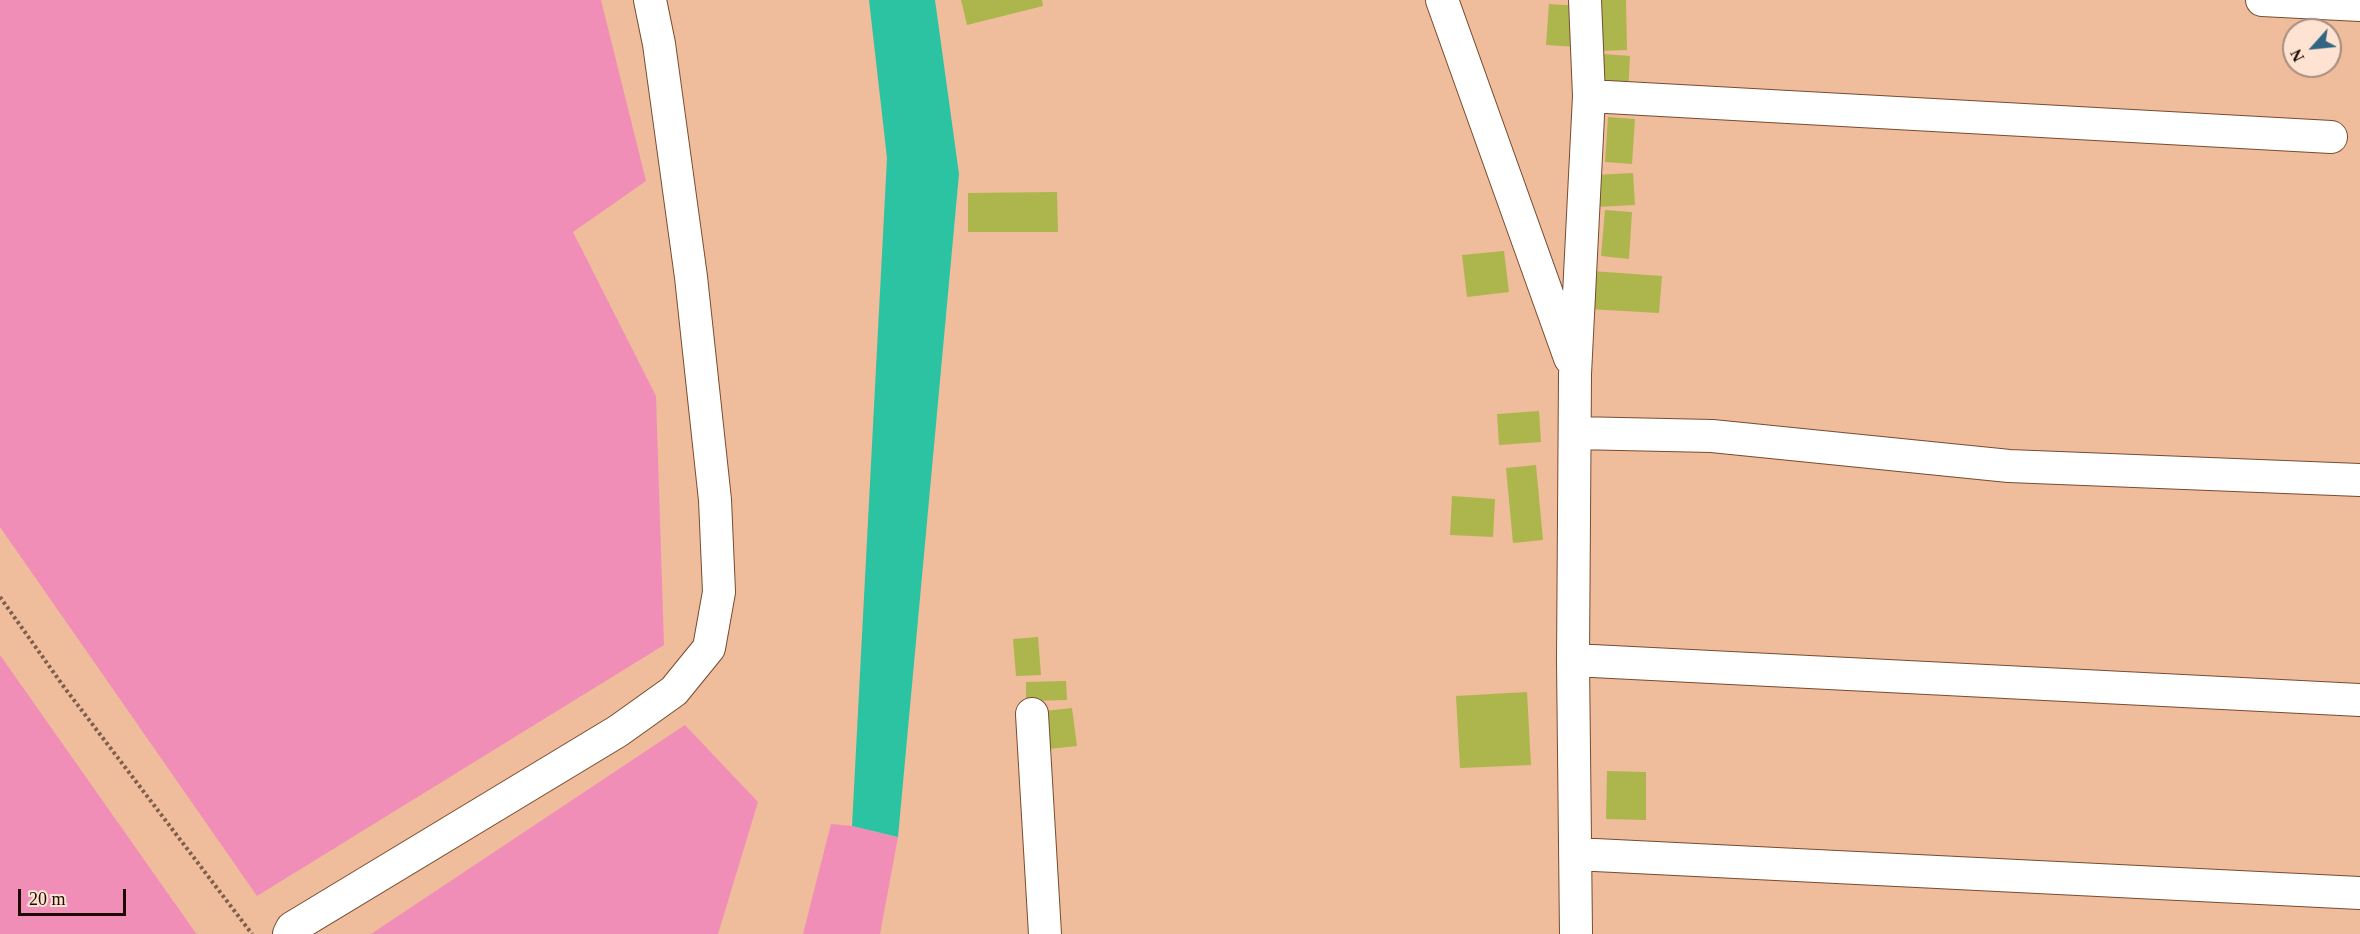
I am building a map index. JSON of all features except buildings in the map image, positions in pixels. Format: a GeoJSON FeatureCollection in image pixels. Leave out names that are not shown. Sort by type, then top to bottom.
{"type":"FeatureCollection","features":[{"type":"Feature","properties":{"kind":"street"},"geometry":{"type":"LineString","coordinates":[[289,934],[292,928],[618,731],[674,691],[709,648],[718,592],[714,500],[689,266],[659,44],[650,0]]}},
{"type":"Feature","properties":{"kind":"street"},"geometry":{"type":"LineString","coordinates":[[1443,0],[1575,374]]}},
{"type":"Feature","properties":{"kind":"street"},"geometry":{"type":"LineString","coordinates":[[1576,934],[1573,660],[1575,374],[1589,96],[1585,0]]}},
{"type":"Feature","properties":{"kind":"street"},"geometry":{"type":"LineString","coordinates":[[2262,0],[2360,5]]}},
{"type":"Feature","properties":{"kind":"street"},"geometry":{"type":"LineString","coordinates":[[1589,96],[2331,137]]}},
{"type":"Feature","properties":{"kind":"street"},"geometry":{"type":"LineString","coordinates":[[1575,433],[1712,436],[2009,466],[2360,480]]}},
{"type":"Feature","properties":{"kind":"street"},"geometry":{"type":"LineString","coordinates":[[1573,660],[2360,700]]}},
{"type":"Feature","properties":{"kind":"street"},"geometry":{"type":"LineString","coordinates":[[1032,714],[1045,934]]}},
{"type":"Feature","properties":{"kind":"street"},"geometry":{"type":"LineString","coordinates":[[1575,854],[2360,892]]}},
{"type":"Feature","properties":{"kind":"path"},"geometry":{"type":"LineString","coordinates":[[0,597],[64,687],[252,934]]}},
{"type":"Feature","properties":{"kind":"shaded area"},"geometry":{"type":"Polygon","coordinates":[[[0,0],[601,0],[646,181],[573,232],[656,396],[664,645],[257,896],[0,527],[0,0]]]}},
{"type":"Feature","properties":{"kind":"shaded area"},"geometry":{"type":"Polygon","coordinates":[[[0,655],[195,932],[197,934],[0,934],[0,655]]]}},
{"type":"Feature","properties":{"kind":"shaded area"},"geometry":{"type":"Polygon","coordinates":[[[685,725],[758,802],[718,934],[371,934],[685,725]]]}},
{"type":"Feature","properties":{"kind":"shaded area"},"geometry":{"type":"Polygon","coordinates":[[[831,824],[852,826],[898,837],[880,934],[803,934],[831,824]]]}},
{"type":"Feature","properties":{"kind":"water"},"geometry":{"type":"Polygon","coordinates":[[[869,0],[935,0],[959,174],[898,837],[852,826],[887,158],[869,0]]]}}]}
